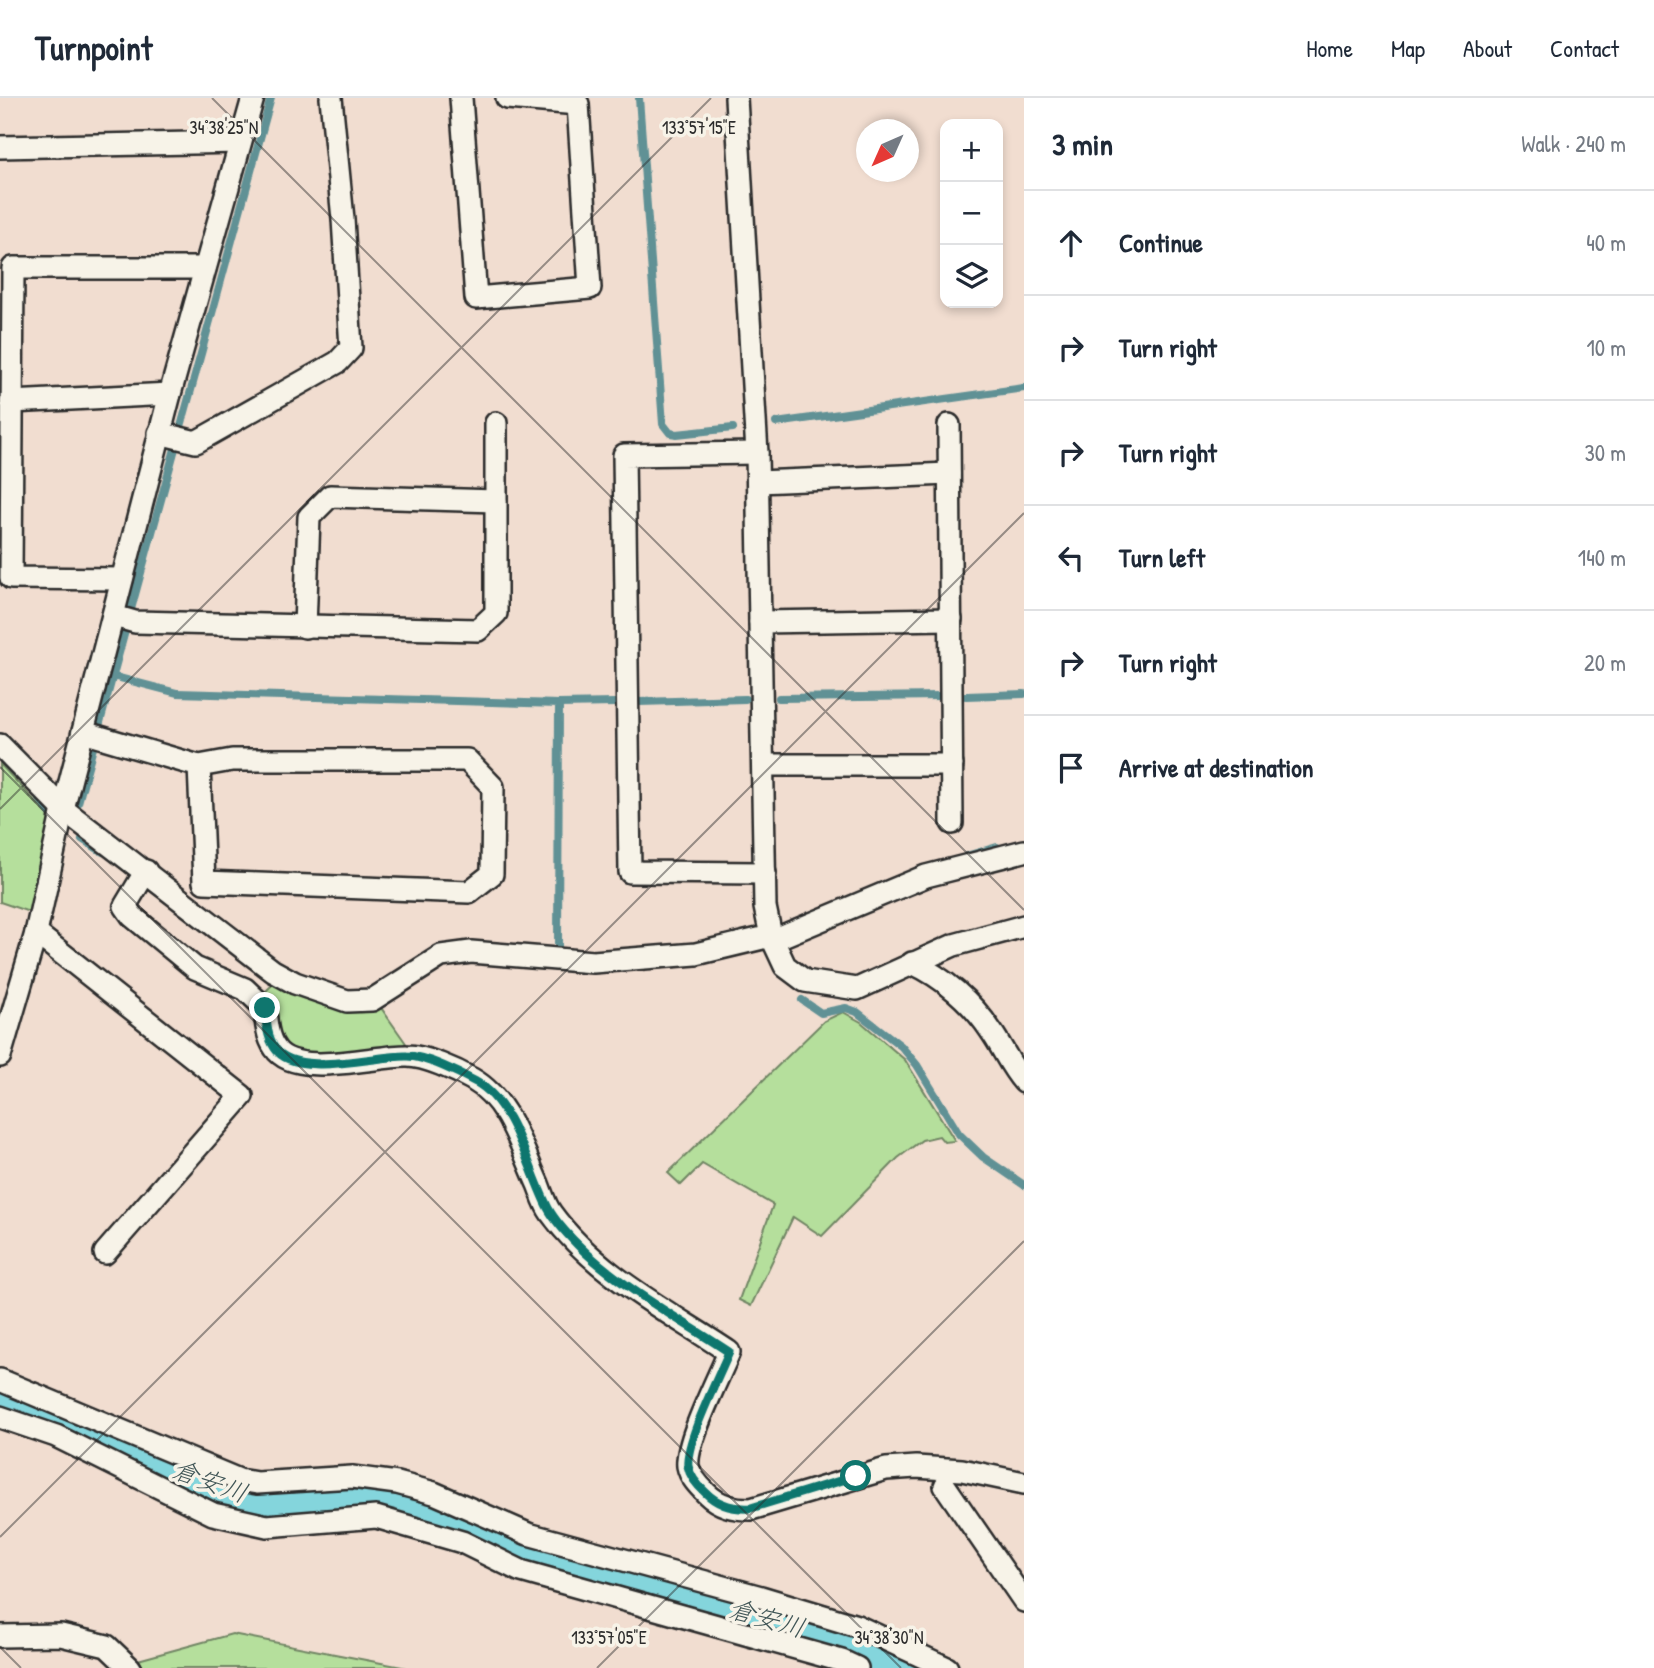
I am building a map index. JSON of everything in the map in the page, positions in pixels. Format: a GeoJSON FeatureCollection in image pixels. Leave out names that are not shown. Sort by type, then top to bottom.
{"type":"FeatureCollection","features":[{"type":"Feature","properties":{"kind":"street"},"geometry":{"type":"LineString","coordinates":[[0,1056],[5,1023],[36,933],[63,809],[93,735],[124,619],[122,579],[171,436],[170,394],[253,98]]}},
{"type":"Feature","properties":{"kind":"street"},"geometry":{"type":"LineString","coordinates":[[171,436],[197,442],[338,362],[351,348],[343,219],[331,98]]}},
{"type":"Feature","properties":{"kind":"street"},"geometry":{"type":"LineString","coordinates":[[461,98],[476,299],[590,288],[578,104],[507,98]]}},
{"type":"Feature","properties":{"kind":"street"},"geometry":{"type":"LineString","coordinates":[[736,98],[757,453],[765,907],[772,938],[785,966],[805,981],[857,989],[954,945],[1024,926]]}},
{"type":"Feature","properties":{"kind":"street"},"geometry":{"type":"LineString","coordinates":[[0,147],[240,142]]}},
{"type":"Feature","properties":{"kind":"street"},"geometry":{"type":"LineString","coordinates":[[122,579],[11,579],[13,268],[205,268]]}},
{"type":"Feature","properties":{"kind":"street"},"geometry":{"type":"LineString","coordinates":[[11,402],[170,394]]}},
{"type":"Feature","properties":{"kind":"street"},"geometry":{"type":"LineString","coordinates":[[124,619],[478,630],[496,613],[496,423]]}},
{"type":"Feature","properties":{"kind":"street"},"geometry":{"type":"LineString","coordinates":[[948,425],[952,823]]}},
{"type":"Feature","properties":{"kind":"street"},"geometry":{"type":"LineString","coordinates":[[757,453],[624,455],[630,872],[765,873]]}},
{"type":"Feature","properties":{"kind":"street"},"geometry":{"type":"LineString","coordinates":[[758,482],[949,474]]}},
{"type":"Feature","properties":{"kind":"street"},"geometry":{"type":"LineString","coordinates":[[305,626],[309,517],[330,496],[496,501]]}},
{"type":"Feature","properties":{"kind":"street"},"geometry":{"type":"LineString","coordinates":[[760,622],[951,619]]}},
{"type":"Feature","properties":{"kind":"street"},"geometry":{"type":"LineString","coordinates":[[93,735],[199,766],[232,760],[467,760],[493,787],[492,874],[469,892],[204,882]]}},
{"type":"Feature","properties":{"kind":"street"},"geometry":{"type":"LineString","coordinates":[[0,745],[63,809],[273,971],[295,983],[347,1001],[372,999],[441,956],[471,952],[593,962],[696,954],[772,938],[926,876],[1024,851]]}},
{"type":"Feature","properties":{"kind":"street"},"geometry":{"type":"LineString","coordinates":[[763,765],[952,765]]}},
{"type":"Feature","properties":{"kind":"street"},"geometry":{"type":"LineString","coordinates":[[199,766],[204,882],[209,921]]}},
{"type":"Feature","properties":{"kind":"street"},"geometry":{"type":"LineString","coordinates":[[146,871],[125,906],[132,916],[195,968],[245,989],[265,1008],[266,1025],[275,1049],[292,1062],[351,1063],[409,1056],[457,1071],[482,1085],[505,1110],[550,1211],[579,1246],[616,1277],[729,1352],[688,1455],[691,1475],[709,1496],[722,1505],[736,1509],[751,1508],[886,1468],[916,1467],[962,1471],[1024,1483]]}},
{"type":"Feature","properties":{"kind":"street"},"geometry":{"type":"LineString","coordinates":[[36,933],[243,1096],[105,1253]]}},
{"type":"Feature","properties":{"kind":"street"},"geometry":{"type":"LineString","coordinates":[[912,963],[933,973],[973,1007],[991,1031],[1012,1069],[1024,1082]]}},
{"type":"Feature","properties":{"kind":"street"},"geometry":{"type":"LineString","coordinates":[[0,1380],[239,1480],[257,1483],[352,1476],[397,1483],[434,1493],[528,1534],[845,1622],[947,1668]]}},
{"type":"Feature","properties":{"kind":"street"},"geometry":{"type":"LineString","coordinates":[[0,1417],[56,1436],[213,1514],[267,1526],[376,1517],[462,1542],[521,1571],[842,1661],[857,1668]]}},
{"type":"Feature","properties":{"kind":"street"},"geometry":{"type":"LineString","coordinates":[[945,1486],[1024,1601]]}},
{"type":"Feature","properties":{"kind":"street"},"geometry":{"type":"LineString","coordinates":[[521,1571],[528,1534]]}},
{"type":"Feature","properties":{"kind":"street"},"geometry":{"type":"LineString","coordinates":[[0,1636],[61,1635],[107,1646],[130,1668]]}},
{"type":"Feature","properties":{"kind":"green space"},"geometry":{"type":"Polygon","coordinates":[[[0,764],[48,815],[51,843],[32,913],[0,902],[0,764]]]}},
{"type":"Feature","properties":{"kind":"green space"},"geometry":{"type":"Polygon","coordinates":[[[277,980],[379,1005],[410,1049],[294,1057],[283,1050],[261,996],[277,980]]]}},
{"type":"Feature","properties":{"kind":"green space"},"geometry":{"type":"Polygon","coordinates":[[[843,1012],[861,1022],[905,1060],[955,1141],[944,1142],[939,1136],[922,1140],[898,1158],[822,1236],[793,1217],[751,1306],[739,1300],[773,1205],[702,1164],[681,1185],[668,1173],[824,1021],[843,1012]]]}},
{"type":"Feature","properties":{"kind":"green space"},"geometry":{"type":"Polygon","coordinates":[[[232,1634],[407,1668],[109,1668],[232,1634]]]}},
{"type":"Feature","properties":{"kind":"waterway"},"geometry":{"type":"LineString","coordinates":[[76,810],[271,98]]}},
{"type":"Feature","properties":{"kind":"waterway"},"geometry":{"type":"LineString","coordinates":[[639,98],[663,424],[670,433],[677,434],[733,428]]}},
{"type":"Feature","properties":{"kind":"waterway"},"geometry":{"type":"LineString","coordinates":[[776,423],[1024,388]]}},
{"type":"Feature","properties":{"kind":"waterway"},"geometry":{"type":"LineString","coordinates":[[112,676],[177,693],[559,704],[558,949],[566,952]]}},
{"type":"Feature","properties":{"kind":"waterway"},"geometry":{"type":"LineString","coordinates":[[966,696],[1024,694]]}},
{"type":"Feature","properties":{"kind":"waterway"},"geometry":{"type":"LineString","coordinates":[[779,698],[942,696]]}},
{"type":"Feature","properties":{"kind":"waterway"},"geometry":{"type":"LineString","coordinates":[[639,702],[745,699]]}},
{"type":"Feature","properties":{"kind":"waterway"},"geometry":{"type":"LineString","coordinates":[[559,704],[615,703]]}},
{"type":"Feature","properties":{"kind":"waterway"},"geometry":{"type":"LineString","coordinates":[[40,799],[53,816]]}},
{"type":"Feature","properties":{"kind":"waterway"},"geometry":{"type":"LineString","coordinates":[[82,839],[103,852]]}},
{"type":"Feature","properties":{"kind":"waterway"},"geometry":{"type":"LineString","coordinates":[[966,856],[997,847]]}},
{"type":"Feature","properties":{"kind":"waterway"},"geometry":{"type":"LineString","coordinates":[[802,1000],[821,1013],[846,1008],[857,1012],[901,1046],[917,1065],[959,1134],[983,1157],[1024,1185]]}},
{"type":"Feature","properties":{"kind":"waterway","name":"倉安川"},"geometry":{"type":"LineString","coordinates":[[0,1400],[210,1487],[250,1499],[382,1495],[507,1544]]}},
{"type":"Feature","properties":{"kind":"waterway","name":"倉安川"},"geometry":{"type":"LineString","coordinates":[[546,1555],[835,1637],[903,1668]]}},
{"type":"Feature","properties":{"kind":"route"},"geometry":{"type":"LineString","coordinates":[[265,1008],[266,1025],[275,1049],[292,1062],[351,1063],[409,1056],[457,1071],[482,1085],[505,1110],[550,1211],[579,1246],[616,1277],[729,1352],[688,1455],[691,1475],[709,1496],[722,1505],[736,1509],[751,1508],[856,1476]]}}]}
